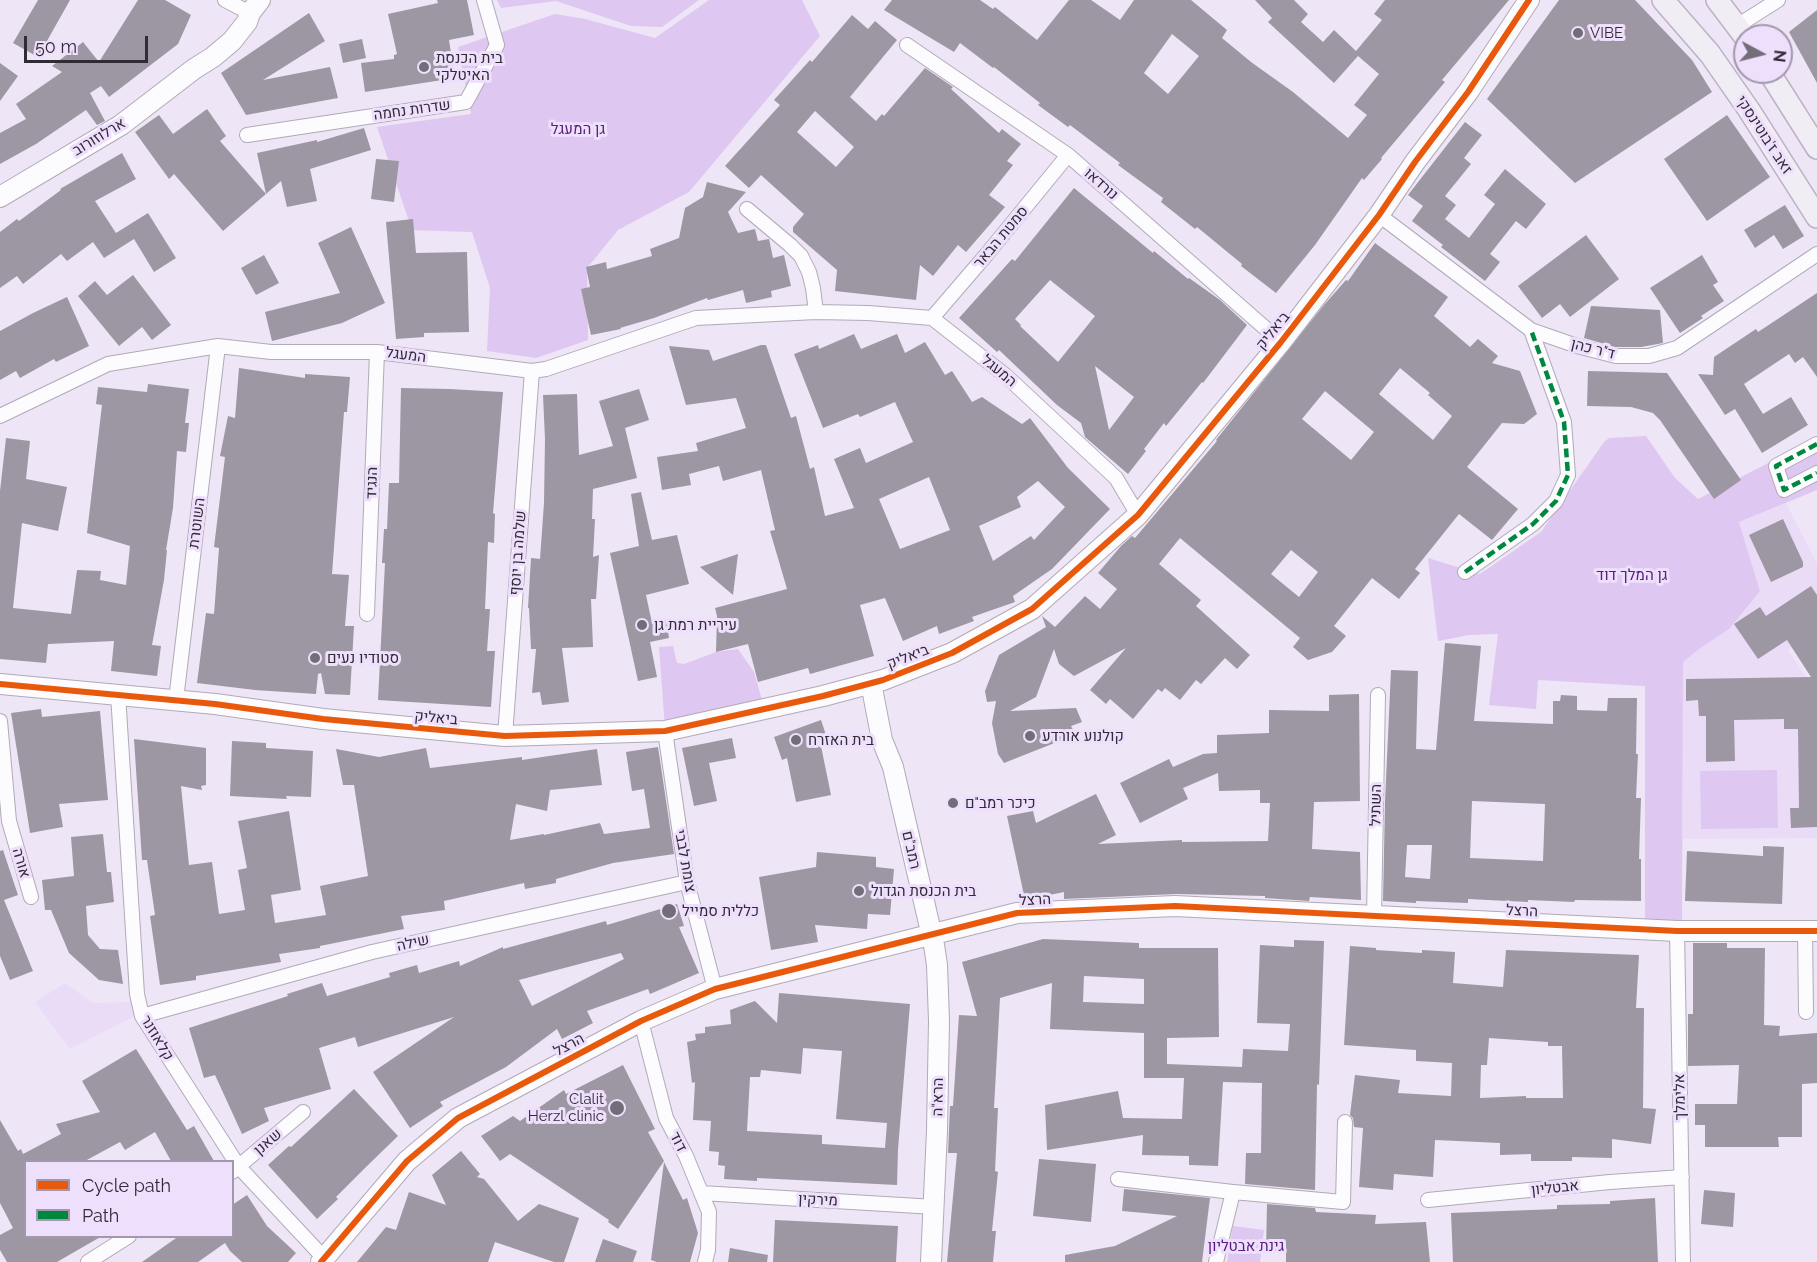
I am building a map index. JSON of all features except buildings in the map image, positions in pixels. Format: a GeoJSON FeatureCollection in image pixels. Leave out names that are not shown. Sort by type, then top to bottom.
{"type":"FeatureCollection","features":[{"type":"Feature","properties":{"kind":"main road","name":"זאב ז'בוטינסקי"},"geometry":{"type":"LineString","coordinates":[[1663,0],[1710,54],[1749,110],[1817,217]]}},
{"type":"Feature","properties":{"kind":"main road"},"geometry":{"type":"LineString","coordinates":[[1717,0],[1736,24]]}},
{"type":"Feature","properties":{"kind":"main road"},"geometry":{"type":"LineString","coordinates":[[1777,84],[1817,148]]}},
{"type":"Feature","properties":{"kind":"street"},"geometry":{"type":"LineString","coordinates":[[225,0],[255,6]]}},
{"type":"Feature","properties":{"kind":"street","name":"שדרות נחמה"},"geometry":{"type":"LineString","coordinates":[[247,135],[466,102],[497,45],[483,0]]}},
{"type":"Feature","properties":{"kind":"street","name":"ביאליק"},"geometry":{"type":"LineString","coordinates":[[0,684],[216,704],[323,719],[505,736],[665,731],[823,696],[877,681],[952,653],[1032,609],[1138,515],[1281,342],[1379,215],[1415,162],[1468,92],[1529,0]]}},
{"type":"Feature","properties":{"kind":"street"},"geometry":{"type":"LineString","coordinates":[[1749,24],[1775,2]]}},
{"type":"Feature","properties":{"kind":"street","name":"ארלוזורוב"},"geometry":{"type":"LineString","coordinates":[[0,197],[121,125],[213,57],[232,41],[247,22],[255,6]]}},
{"type":"Feature","properties":{"kind":"street","name":"נורדאו"},"geometry":{"type":"LineString","coordinates":[[907,45],[1068,155],[1281,342]]}},
{"type":"Feature","properties":{"kind":"street","name":"סמטת הבאר"},"geometry":{"type":"LineString","coordinates":[[932,318],[1068,155]]}},
{"type":"Feature","properties":{"kind":"street"},"geometry":{"type":"LineString","coordinates":[[747,209],[790,244],[801,256],[809,272],[816,312]]}},
{"type":"Feature","properties":{"kind":"street","name":"ד\"ר כהן"},"geometry":{"type":"LineString","coordinates":[[1379,215],[1531,330],[1577,346],[1616,356],[1649,356],[1677,348],[1817,254]]}},
{"type":"Feature","properties":{"kind":"street","name":"המעגל"},"geometry":{"type":"LineString","coordinates":[[0,416],[108,364],[218,346],[271,352],[377,352],[532,371],[546,369],[696,318],[816,312],[932,318],[1005,375],[1116,478],[1138,515]]}},
{"type":"Feature","properties":{"kind":"street"},"geometry":{"type":"LineString","coordinates":[[1465,572],[1533,524],[1556,501],[1568,475],[1564,422],[1531,330]]}},
{"type":"Feature","properties":{"kind":"street","name":"השוטרת"},"geometry":{"type":"LineString","coordinates":[[176,700],[218,346]]}},
{"type":"Feature","properties":{"kind":"street","name":"הנגיד"},"geometry":{"type":"LineString","coordinates":[[367,614],[377,352]]}},
{"type":"Feature","properties":{"kind":"street","name":"שלמה בן יוסף"},"geometry":{"type":"LineString","coordinates":[[505,736],[532,371]]}},
{"type":"Feature","properties":{"kind":"street"},"geometry":{"type":"LineString","coordinates":[[1817,444],[1776,466],[1784,490],[1817,473]]}},
{"type":"Feature","properties":{"kind":"street","name":"רמב\"ם"},"geometry":{"type":"LineString","coordinates":[[877,681],[892,737],[893,767],[931,933]]}},
{"type":"Feature","properties":{"kind":"street","name":"קלאוזנר"},"geometry":{"type":"LineString","coordinates":[[118,694],[137,994],[142,1016],[230,1160]]}},
{"type":"Feature","properties":{"kind":"street","name":"השתיל"},"geometry":{"type":"LineString","coordinates":[[1374,915],[1378,695]]}},
{"type":"Feature","properties":{"kind":"street","name":"אורה"},"geometry":{"type":"LineString","coordinates":[[0,721],[5,823],[32,897]]}},
{"type":"Feature","properties":{"kind":"street","name":"צומת לבבי"},"geometry":{"type":"LineString","coordinates":[[665,731],[687,882],[715,989]]}},
{"type":"Feature","properties":{"kind":"street","name":"שילה"},"geometry":{"type":"LineString","coordinates":[[142,1016],[372,952],[687,882]]}},
{"type":"Feature","properties":{"kind":"street","name":"הרצל"},"geometry":{"type":"LineString","coordinates":[[323,1260],[406,1161],[458,1118],[641,1021],[715,989],[1017,913],[1175,906],[1677,931],[1811,931],[1806,1012]]}},
{"type":"Feature","properties":{"kind":"street"},"geometry":{"type":"LineString","coordinates":[[937,965],[940,949],[957,928]]}},
{"type":"Feature","properties":{"kind":"street","name":"אלימלך"},"geometry":{"type":"LineString","coordinates":[[1677,931],[1683,1262]]}},
{"type":"Feature","properties":{"kind":"street","name":"הרא\"ה"},"geometry":{"type":"LineString","coordinates":[[931,933],[937,965],[939,1021],[935,1206],[931,1262]]}},
{"type":"Feature","properties":{"kind":"street","name":"דוד"},"geometry":{"type":"LineString","coordinates":[[641,1021],[666,1118],[686,1156],[709,1212],[708,1250],[705,1262]]}},
{"type":"Feature","properties":{"kind":"street","name":"שאנן"},"geometry":{"type":"LineString","coordinates":[[236,1169],[303,1112]]}},
{"type":"Feature","properties":{"kind":"street"},"geometry":{"type":"LineString","coordinates":[[1118,1179],[1343,1202],[1345,1122]]}},
{"type":"Feature","properties":{"kind":"street","name":"קלאוזנר"},"geometry":{"type":"LineString","coordinates":[[236,1169],[323,1260]]}},
{"type":"Feature","properties":{"kind":"street","name":"אבטליון"},"geometry":{"type":"LineString","coordinates":[[1428,1200],[1610,1182],[1682,1178]]}},
{"type":"Feature","properties":{"kind":"street"},"geometry":{"type":"LineString","coordinates":[[1216,1262],[1233,1192]]}},
{"type":"Feature","properties":{"kind":"street","name":"מירקין"},"geometry":{"type":"LineString","coordinates":[[701,1193],[935,1206]]}},
{"type":"Feature","properties":{"kind":"street"},"geometry":{"type":"LineString","coordinates":[[88,1262],[126,1238]]}},
{"type":"Feature","properties":{"kind":"shaded area"},"geometry":{"type":"Polygon","coordinates":[[[1786,503],[1817,564],[1817,632],[1788,650],[1817,694],[1817,838],[1683,839],[1683,662],[1760,591],[1739,522],[1786,503]]]}},
{"type":"Feature","properties":{"kind":"shaded area"},"geometry":{"type":"Polygon","coordinates":[[[65,983],[93,1003],[132,1002],[137,1015],[70,1049],[35,1002],[65,983]]]}},
{"type":"Feature","properties":{"kind":"green space"},"geometry":{"type":"Polygon","coordinates":[[[497,0],[699,0],[662,27],[631,26],[556,1],[501,8],[497,0]]]}},
{"type":"Feature","properties":{"kind":"green space","name":"גן המעגל"},"geometry":{"type":"Polygon","coordinates":[[[709,0],[802,0],[820,36],[689,192],[618,230],[587,268],[588,340],[536,358],[487,351],[490,288],[472,232],[412,230],[377,127],[471,114],[458,47],[555,14],[585,19],[655,38],[709,0]]]}},
{"type":"Feature","properties":{"kind":"green space","name":"גן המלך דוד"},"geometry":{"type":"Polygon","coordinates":[[[1646,436],[1675,478],[1698,499],[1817,438],[1817,490],[1739,522],[1760,591],[1729,629],[1683,662],[1682,923],[1645,921],[1645,686],[1538,680],[1536,709],[1489,705],[1498,634],[1469,635],[1438,641],[1428,558],[1480,574],[1541,532],[1604,442],[1609,438],[1646,436]]]}},
{"type":"Feature","properties":{"kind":"green space"},"geometry":{"type":"Polygon","coordinates":[[[673,646],[677,663],[684,664],[716,652],[738,649],[754,672],[764,707],[665,728],[659,647],[673,646]]]}},
{"type":"Feature","properties":{"kind":"green space"},"geometry":{"type":"Polygon","coordinates":[[[1777,770],[1778,828],[1701,829],[1700,771],[1777,770]]]}},
{"type":"Feature","properties":{"kind":"green space","name":"גינת אבטליון"},"geometry":{"type":"Polygon","coordinates":[[[1233,1226],[1264,1230],[1260,1262],[1227,1262],[1233,1226]]]}},
{"type":"Feature","properties":{"kind":"marked path"},"geometry":{"type":"LineString","coordinates":[[1465,572],[1533,524],[1556,501],[1568,475],[1564,422],[1531,330]]}},
{"type":"Feature","properties":{"kind":"marked path"},"geometry":{"type":"LineString","coordinates":[[1817,444],[1776,466],[1784,490],[1817,473]]}},
{"type":"Feature","properties":{"kind":"cycle path"},"geometry":{"type":"LineString","coordinates":[[0,684],[215,704],[323,719],[505,736],[665,731],[823,696],[883,680],[952,653],[1032,609],[1138,515],[1281,342],[1379,215],[1415,162],[1468,92],[1529,0]]}},
{"type":"Feature","properties":{"kind":"cycle path"},"geometry":{"type":"LineString","coordinates":[[321,1262],[407,1161],[458,1118],[641,1021],[715,989],[1017,913],[1175,906],[1677,931],[1817,931]]}},
{"type":"Feature","properties":{"kind":"place","name":"VIBE"},"geometry":{"type":"Point","coordinates":[1578,33]}},
{"type":"Feature","properties":{"kind":"place","name":"בית הכנסת האיטלקי"},"geometry":{"type":"Point","coordinates":[424,67]}},
{"type":"Feature","properties":{"kind":"place","name":"עיריית רמת גן"},"geometry":{"type":"Point","coordinates":[642,625]}},
{"type":"Feature","properties":{"kind":"place","name":"סטודיו נעים"},"geometry":{"type":"Point","coordinates":[315,658]}},
{"type":"Feature","properties":{"kind":"place","name":"קולנוע אורדע"},"geometry":{"type":"Point","coordinates":[1030,736]}},
{"type":"Feature","properties":{"kind":"place","name":"בית האזרח"},"geometry":{"type":"Point","coordinates":[796,740]}},
{"type":"Feature","properties":{"kind":"place","name":"כיכר רמב\"ם"},"geometry":{"type":"Point","coordinates":[953,803]}},
{"type":"Feature","properties":{"kind":"place","name":"בית הכנסת הגדול"},"geometry":{"type":"Point","coordinates":[859,891]}},
{"type":"Feature","properties":{"kind":"place","name":"כללית סמייל"},"geometry":{"type":"Point","coordinates":[669,911]}},
{"type":"Feature","properties":{"kind":"place","name":"Clalit Herzl clinic"},"geometry":{"type":"Point","coordinates":[617,1108]}}]}
